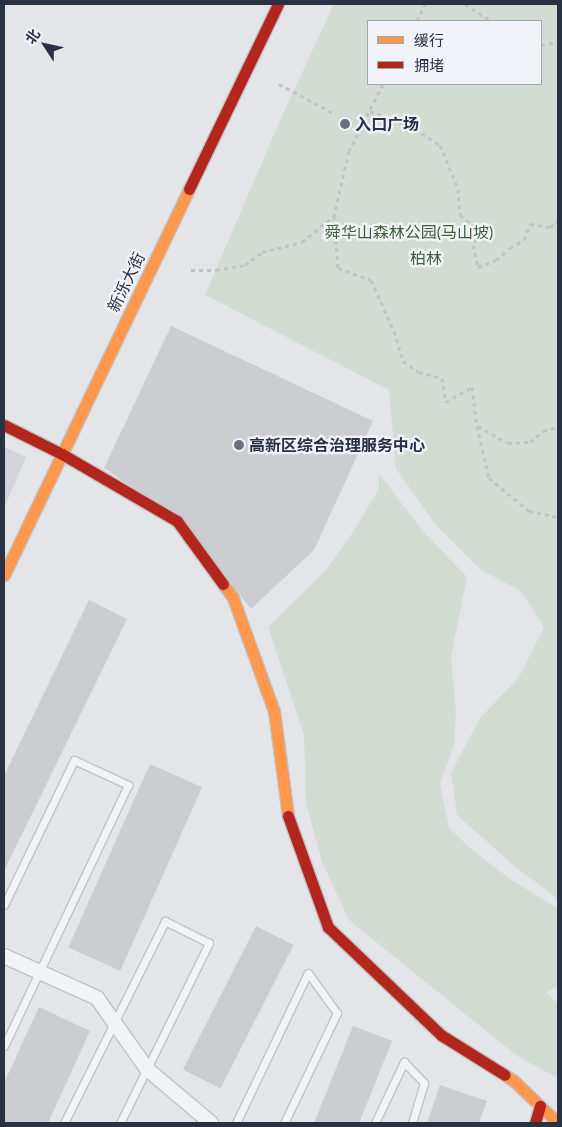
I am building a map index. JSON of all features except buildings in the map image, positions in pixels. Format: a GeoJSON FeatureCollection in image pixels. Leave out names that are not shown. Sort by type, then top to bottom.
{"type":"FeatureCollection","features":[{"type":"Feature","properties":{"kind":"street","name":"新泺大街"},"geometry":{"type":"LineString","coordinates":[[4,575],[278,4]]}},
{"type":"Feature","properties":{"kind":"street"},"geometry":{"type":"LineString","coordinates":[[4,425],[62,454],[177,521],[233,598],[274,712],[288,819],[328,927],[441,1035],[514,1082],[558,1123]]}},
{"type":"Feature","properties":{"kind":"street"},"geometry":{"type":"LineString","coordinates":[[4,956],[97,998],[147,1069],[211,1123]]}},
{"type":"Feature","properties":{"kind":"street"},"geometry":{"type":"LineString","coordinates":[[535,1123],[540,1106]]}},
{"type":"Feature","properties":{"kind":"lane"},"geometry":{"type":"LineString","coordinates":[[4,905],[74,760],[128,785],[4,1046]]}},
{"type":"Feature","properties":{"kind":"lane"},"geometry":{"type":"LineString","coordinates":[[64,1123],[165,921],[209,943],[120,1123]]}},
{"type":"Feature","properties":{"kind":"lane"},"geometry":{"type":"LineString","coordinates":[[236,1123],[308,973],[337,1013],[284,1123]]}},
{"type":"Feature","properties":{"kind":"lane"},"geometry":{"type":"LineString","coordinates":[[375,1123],[404,1062],[424,1083],[412,1123]]}},
{"type":"Feature","properties":{"kind":"path"},"geometry":{"type":"LineString","coordinates":[[417,20],[425,4]]}},
{"type":"Feature","properties":{"kind":"path"},"geometry":{"type":"LineString","coordinates":[[465,4],[489,20]]}},
{"type":"Feature","properties":{"kind":"path"},"geometry":{"type":"LineString","coordinates":[[542,45],[558,42]]}},
{"type":"Feature","properties":{"kind":"path"},"geometry":{"type":"LineString","coordinates":[[279,84],[333,113]]}},
{"type":"Feature","properties":{"kind":"path"},"geometry":{"type":"LineString","coordinates":[[383,85],[348,151],[334,216],[338,268],[371,280],[394,331],[403,361],[419,372],[442,378],[446,402],[472,387],[477,426],[489,478],[529,511],[558,517]]}},
{"type":"Feature","properties":{"kind":"path"},"geometry":{"type":"LineString","coordinates":[[370,111],[414,129],[440,145],[458,189],[460,215],[480,231],[472,245],[478,267],[496,260],[510,248],[524,240],[530,224],[550,227],[558,221]]}},
{"type":"Feature","properties":{"kind":"path"},"geometry":{"type":"LineString","coordinates":[[191,270],[216,270],[245,265],[262,252],[302,242],[334,216]]}},
{"type":"Feature","properties":{"kind":"path"},"geometry":{"type":"LineString","coordinates":[[477,426],[508,443],[530,442],[542,431],[558,427]]}},
{"type":"Feature","properties":{"kind":"shaded area"},"geometry":{"type":"Polygon","coordinates":[[[4,447],[26,457],[4,508],[4,447]]]}},
{"type":"Feature","properties":{"kind":"green space","name":"柏林"},"geometry":{"type":"Polygon","coordinates":[[[334,4],[558,4],[558,899],[513,865],[457,815],[451,773],[480,718],[519,677],[544,627],[521,591],[481,570],[435,524],[396,469],[389,390],[205,295],[282,116],[334,4]]]}},
{"type":"Feature","properties":{"kind":"green space"},"geometry":{"type":"Polygon","coordinates":[[[378,472],[421,529],[467,577],[451,657],[456,712],[454,745],[440,784],[449,828],[470,848],[510,879],[558,909],[558,986],[546,992],[558,1004],[558,1078],[517,1056],[349,920],[322,862],[306,803],[304,735],[268,627],[325,571],[351,535],[379,489],[378,472]]]}},
{"type":"Feature","properties":{"kind":"traffic: slow"},"geometry":{"type":"LineString","coordinates":[[4,575],[189,189]]}},
{"type":"Feature","properties":{"kind":"traffic: slow"},"geometry":{"type":"LineString","coordinates":[[223,584],[233,598],[274,711],[288,816]]}},
{"type":"Feature","properties":{"kind":"traffic: slow"},"geometry":{"type":"LineString","coordinates":[[505,1075],[514,1081],[558,1123]]}},
{"type":"Feature","properties":{"kind":"traffic: jam"},"geometry":{"type":"LineString","coordinates":[[189,189],[278,4]]}},
{"type":"Feature","properties":{"kind":"traffic: jam"},"geometry":{"type":"LineString","coordinates":[[4,425],[62,454],[177,521],[223,584]]}},
{"type":"Feature","properties":{"kind":"traffic: jam"},"geometry":{"type":"LineString","coordinates":[[288,816],[328,927],[441,1035],[505,1075]]}},
{"type":"Feature","properties":{"kind":"traffic: jam"},"geometry":{"type":"LineString","coordinates":[[535,1123],[540,1106]]}},
{"type":"Feature","properties":{"kind":"place","name":"入口广场"},"geometry":{"type":"Point","coordinates":[345,124]}},
{"type":"Feature","properties":{"kind":"place","name":"高新区综合治理服务中心"},"geometry":{"type":"Point","coordinates":[239,445]}},
{"type":"Feature","properties":{"kind":"park label","name":"舜华山森林公园(马山坡)"},"geometry":{"type":"Point","coordinates":[409,232]}}]}
